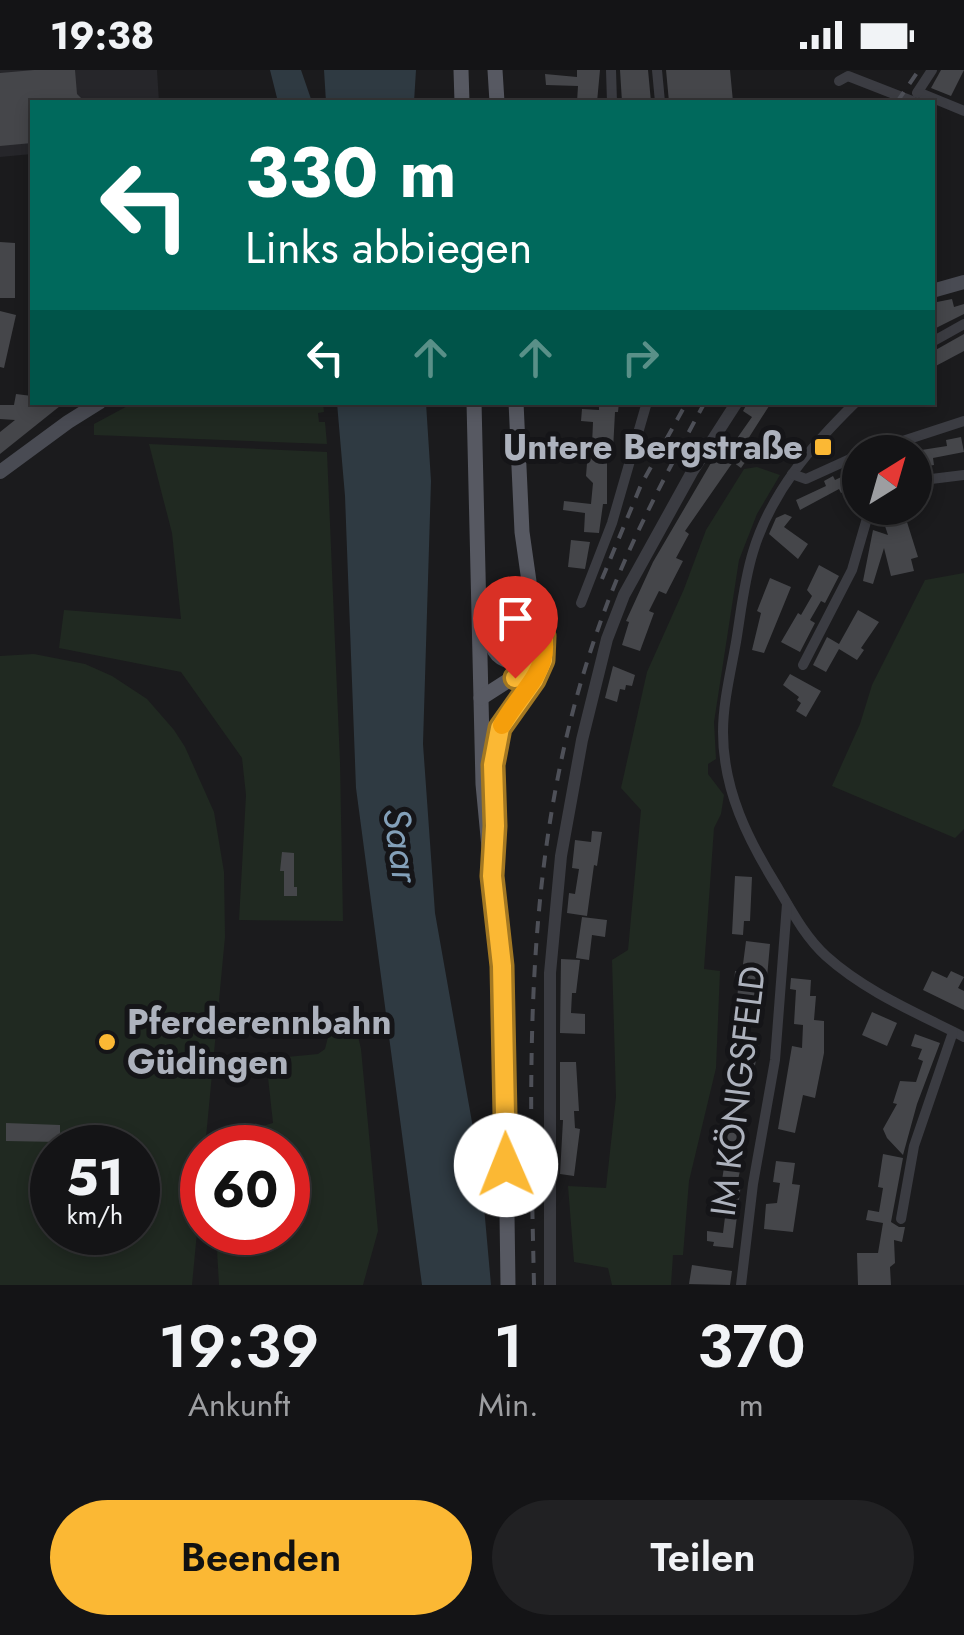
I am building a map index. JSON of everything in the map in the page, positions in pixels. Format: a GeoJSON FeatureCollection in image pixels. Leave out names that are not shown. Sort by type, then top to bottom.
{"type":"FeatureCollection","features":[{"type":"Feature","properties":{"kind":"main road"},"geometry":{"type":"LineString","coordinates":[[461,70],[462,100]]}},
{"type":"Feature","properties":{"kind":"main road"},"geometry":{"type":"LineString","coordinates":[[471,70],[472,100]]}},
{"type":"Feature","properties":{"kind":"main road"},"geometry":{"type":"LineString","coordinates":[[495,70],[497,100]]}},
{"type":"Feature","properties":{"kind":"main road"},"geometry":{"type":"LineString","coordinates":[[935,290],[964,282]]}},
{"type":"Feature","properties":{"kind":"main road"},"geometry":{"type":"LineString","coordinates":[[0,472],[92,405]]}},
{"type":"Feature","properties":{"kind":"main road"},"geometry":{"type":"LineString","coordinates":[[474,405],[483,784],[502,966],[508,1285]]}},
{"type":"Feature","properties":{"kind":"main road"},"geometry":{"type":"LineString","coordinates":[[492,876],[494,745],[506,718],[534,680],[543,660],[544,636],[536,616],[522,532],[516,405]]}},
{"type":"Feature","properties":{"kind":"main road"},"geometry":{"type":"LineString","coordinates":[[474,440],[484,464],[490,642],[494,652],[510,662],[523,660],[534,649]]}},
{"type":"Feature","properties":{"kind":"main road"},"geometry":{"type":"LineString","coordinates":[[481,698],[523,671],[534,649],[536,616]]}},
{"type":"Feature","properties":{"kind":"street"},"geometry":{"type":"LineString","coordinates":[[611,70],[612,100]]}},
{"type":"Feature","properties":{"kind":"street"},"geometry":{"type":"LineString","coordinates":[[657,70],[660,100]]}},
{"type":"Feature","properties":{"kind":"street"},"geometry":{"type":"LineString","coordinates":[[839,81],[848,76],[913,98],[932,70]]}},
{"type":"Feature","properties":{"kind":"street"},"geometry":{"type":"LineString","coordinates":[[935,104],[964,112]]}},
{"type":"Feature","properties":{"kind":"street"},"geometry":{"type":"LineString","coordinates":[[935,340],[964,324]]}},
{"type":"Feature","properties":{"kind":"street"},"geometry":{"type":"LineString","coordinates":[[581,603],[612,522],[646,405]]}},
{"type":"Feature","properties":{"kind":"street"},"geometry":{"type":"LineString","coordinates":[[550,1285],[550,973],[561,856],[582,740],[607,640],[624,596],[692,472],[736,405]]}},
{"type":"Feature","properties":{"kind":"street"},"geometry":{"type":"LineString","coordinates":[[853,405],[816,442],[792,474],[753,551],[722,735],[740,821],[810,938],[837,965],[870,989],[958,1035],[914,1146],[901,1219]]}},
{"type":"Feature","properties":{"kind":"street"},"geometry":{"type":"LineString","coordinates":[[921,435],[964,421]]}},
{"type":"Feature","properties":{"kind":"street"},"geometry":{"type":"LineString","coordinates":[[792,474],[806,478],[842,462]]}},
{"type":"Feature","properties":{"kind":"street"},"geometry":{"type":"LineString","coordinates":[[932,479],[964,476]]}},
{"type":"Feature","properties":{"kind":"street"},"geometry":{"type":"LineString","coordinates":[[803,665],[852,570],[865,525]]}},
{"type":"Feature","properties":{"kind":"street","name":"IM KÖNIGSFELD"},"geometry":{"type":"LineString","coordinates":[[741,1285],[779,1028],[787,904]]}},
{"type":"Feature","properties":{"kind":"shaded area"},"geometry":{"type":"Polygon","coordinates":[[[0,70],[157,70],[159,100],[30,100],[30,154],[0,157],[0,70]]]}},
{"type":"Feature","properties":{"kind":"shaded area"},"geometry":{"type":"Polygon","coordinates":[[[129,405],[323,405],[324,412],[318,413],[319,422],[325,422],[327,444],[94,435],[94,424],[129,405]]]}},
{"type":"Feature","properties":{"kind":"shaded area"},"geometry":{"type":"Polygon","coordinates":[[[149,444],[327,452],[343,921],[239,920],[246,795],[242,758],[181,672],[59,648],[64,610],[181,619],[172,533],[149,444]]]}},
{"type":"Feature","properties":{"kind":"shaded area"},"geometry":{"type":"Polygon","coordinates":[[[757,467],[780,475],[757,514],[739,560],[714,722],[716,759],[708,764],[708,774],[724,795],[714,828],[704,969],[720,971],[716,1068],[689,1181],[683,1255],[673,1255],[671,1285],[612,1285],[608,1268],[574,1262],[568,1186],[606,1188],[616,1097],[612,960],[628,950],[641,810],[621,788],[647,672],[706,530],[744,469],[757,467]]]}},
{"type":"Feature","properties":{"kind":"shaded area"},"geometry":{"type":"Polygon","coordinates":[[[964,573],[964,829],[955,838],[832,786],[860,724],[872,685],[925,580],[964,573]]]}},
{"type":"Feature","properties":{"kind":"shaded area","name":"Pferderennbahn Güdingen"},"geometry":{"type":"Polygon","coordinates":[[[34,654],[85,664],[112,676],[147,699],[174,730],[214,812],[224,872],[225,937],[207,1125],[180,1125],[180,1255],[195,1255],[192,1285],[0,1285],[0,656],[34,654]]]}},
{"type":"Feature","properties":{"kind":"shaded area"},"geometry":{"type":"Polygon","coordinates":[[[356,1028],[361,1049],[378,1231],[363,1285],[219,1285],[217,1255],[310,1255],[310,1125],[266,1125],[273,1123],[266,1059],[318,1054],[325,1049],[330,1029],[343,1034],[356,1028]]]}},
{"type":"Feature","properties":{"kind":"water"},"geometry":{"type":"Polygon","coordinates":[[[270,70],[301,70],[311,100],[278,100],[270,70]]]}},
{"type":"Feature","properties":{"kind":"water"},"geometry":{"type":"Polygon","coordinates":[[[324,70],[416,70],[414,100],[326,100],[324,70]]]}},
{"type":"Feature","properties":{"kind":"water","name":"Saar"},"geometry":{"type":"Polygon","coordinates":[[[337,405],[426,405],[431,481],[423,744],[435,913],[481,1173],[491,1285],[422,1285],[356,788],[345,496],[337,405]]]}},
{"type":"Feature","properties":{"kind":"building"},"geometry":{"type":"Polygon","coordinates":[[[75,70],[77,94],[83,100],[30,100],[30,143],[0,146],[0,73],[75,70]]]}},
{"type":"Feature","properties":{"kind":"building"},"geometry":{"type":"Polygon","coordinates":[[[577,70],[600,70],[597,100],[577,100],[578,86],[546,85],[545,74],[577,77],[577,70]]]}},
{"type":"Feature","properties":{"kind":"building"},"geometry":{"type":"Polygon","coordinates":[[[620,70],[648,70],[651,100],[622,100],[620,70]]]}},
{"type":"Feature","properties":{"kind":"building"},"geometry":{"type":"Polygon","coordinates":[[[666,70],[730,70],[733,100],[669,100],[666,70]]]}},
{"type":"Feature","properties":{"kind":"building"},"geometry":{"type":"Polygon","coordinates":[[[941,70],[964,70],[951,96],[931,88],[941,70]]]}},
{"type":"Feature","properties":{"kind":"building"},"geometry":{"type":"Polygon","coordinates":[[[0,242],[15,243],[15,298],[0,298],[0,242]]]}},
{"type":"Feature","properties":{"kind":"building"},"geometry":{"type":"Polygon","coordinates":[[[952,299],[954,307],[964,304],[964,314],[935,328],[935,302],[952,299]]]}},
{"type":"Feature","properties":{"kind":"building"},"geometry":{"type":"Polygon","coordinates":[[[0,311],[16,315],[4,368],[0,367],[0,311]]]}},
{"type":"Feature","properties":{"kind":"building"},"geometry":{"type":"Polygon","coordinates":[[[964,334],[964,351],[935,366],[935,350],[964,334]]]}},
{"type":"Feature","properties":{"kind":"building"},"geometry":{"type":"Polygon","coordinates":[[[16,394],[30,396],[30,405],[61,405],[0,454],[0,432],[15,420],[0,419],[0,405],[14,405],[16,394]]]}},
{"type":"Feature","properties":{"kind":"building"},"geometry":{"type":"Polygon","coordinates":[[[599,405],[619,405],[613,450],[607,450],[607,504],[603,504],[599,533],[584,532],[585,513],[563,510],[564,501],[591,504],[593,483],[586,476],[587,463],[566,461],[562,442],[592,445],[593,422],[581,421],[582,409],[599,410],[599,405]]]}},
{"type":"Feature","properties":{"kind":"building"},"geometry":{"type":"Polygon","coordinates":[[[746,405],[769,406],[741,450],[748,458],[741,468],[733,462],[685,531],[689,534],[676,558],[683,561],[666,594],[659,591],[649,611],[654,613],[640,651],[622,645],[629,622],[626,621],[653,562],[725,439],[733,444],[752,417],[743,411],[746,405]]]}},
{"type":"Feature","properties":{"kind":"building"},"geometry":{"type":"Polygon","coordinates":[[[961,437],[964,452],[933,458],[932,465],[932,448],[947,446],[946,440],[961,437]]]}},
{"type":"Feature","properties":{"kind":"building"},"geometry":{"type":"Polygon","coordinates":[[[833,476],[835,480],[842,477],[842,493],[839,489],[800,510],[796,500],[826,486],[824,481],[833,476]]]}},
{"type":"Feature","properties":{"kind":"building"},"geometry":{"type":"Polygon","coordinates":[[[785,514],[792,517],[784,527],[808,544],[798,559],[769,534],[776,518],[785,514]]]}},
{"type":"Feature","properties":{"kind":"building"},"geometry":{"type":"Polygon","coordinates":[[[908,525],[918,557],[911,559],[914,571],[891,576],[884,548],[873,584],[863,581],[873,530],[888,535],[885,526],[908,525]]]}},
{"type":"Feature","properties":{"kind":"building"},"geometry":{"type":"Polygon","coordinates":[[[571,540],[590,542],[585,569],[568,567],[571,540]]]}},
{"type":"Feature","properties":{"kind":"building"},"geometry":{"type":"Polygon","coordinates":[[[819,565],[839,576],[825,603],[821,601],[810,620],[815,623],[800,652],[781,642],[812,596],[807,590],[819,565]]]}},
{"type":"Feature","properties":{"kind":"building"},"geometry":{"type":"Polygon","coordinates":[[[770,578],[791,587],[764,653],[752,650],[761,613],[757,611],[770,578]]]}},
{"type":"Feature","properties":{"kind":"building"},"geometry":{"type":"Polygon","coordinates":[[[858,610],[879,622],[857,660],[839,649],[826,672],[813,665],[827,637],[839,644],[858,610]]]}},
{"type":"Feature","properties":{"kind":"building"},"geometry":{"type":"Polygon","coordinates":[[[613,666],[635,675],[632,686],[620,689],[617,702],[605,698],[613,666]]]}},
{"type":"Feature","properties":{"kind":"building"},"geometry":{"type":"Polygon","coordinates":[[[790,674],[821,691],[806,717],[796,711],[801,703],[799,697],[783,685],[790,674]]]}},
{"type":"Feature","properties":{"kind":"building"},"geometry":{"type":"Polygon","coordinates":[[[592,831],[602,832],[587,916],[567,913],[569,893],[575,894],[579,869],[572,868],[575,840],[591,842],[592,831]]]}},
{"type":"Feature","properties":{"kind":"building"},"geometry":{"type":"Polygon","coordinates":[[[282,852],[294,853],[297,896],[284,896],[282,852]]]}},
{"type":"Feature","properties":{"kind":"building"},"geometry":{"type":"Polygon","coordinates":[[[735,876],[752,877],[750,921],[744,921],[743,935],[732,934],[735,876]]]}},
{"type":"Feature","properties":{"kind":"building"},"geometry":{"type":"Polygon","coordinates":[[[582,917],[607,920],[605,937],[592,935],[589,960],[576,958],[582,917]]]}},
{"type":"Feature","properties":{"kind":"building"},"geometry":{"type":"Polygon","coordinates":[[[746,941],[770,944],[763,1023],[736,1021],[735,971],[742,972],[746,941]]]}},
{"type":"Feature","properties":{"kind":"building"},"geometry":{"type":"Polygon","coordinates":[[[561,959],[580,960],[571,1013],[585,1014],[585,1034],[560,1033],[561,959]]]}},
{"type":"Feature","properties":{"kind":"building"},"geometry":{"type":"Polygon","coordinates":[[[932,971],[947,978],[951,971],[964,977],[958,988],[964,991],[964,1010],[923,990],[932,971]]]}},
{"type":"Feature","properties":{"kind":"building"},"geometry":{"type":"Polygon","coordinates":[[[791,978],[811,980],[810,996],[816,996],[814,1020],[824,1021],[824,1053],[815,1098],[803,1095],[795,1133],[778,1129],[792,1046],[802,1048],[803,1025],[794,1024],[796,990],[790,989],[791,978]]]}},
{"type":"Feature","properties":{"kind":"building"},"geometry":{"type":"Polygon","coordinates":[[[872,1012],[897,1023],[887,1046],[862,1035],[872,1012]]]}},
{"type":"Feature","properties":{"kind":"building"},"geometry":{"type":"Polygon","coordinates":[[[915,1034],[940,1043],[903,1155],[883,1129],[897,1104],[893,1103],[900,1081],[916,1082],[923,1061],[918,1059],[922,1049],[911,1046],[915,1034]]]}},
{"type":"Feature","properties":{"kind":"building"},"geometry":{"type":"Polygon","coordinates":[[[751,1042],[759,1043],[748,1105],[726,1100],[727,1091],[733,1093],[739,1065],[738,1044],[750,1046],[751,1042]]]}},
{"type":"Feature","properties":{"kind":"building"},"geometry":{"type":"Polygon","coordinates":[[[560,1062],[576,1062],[579,1111],[574,1111],[575,1128],[580,1129],[574,1176],[560,1174],[560,1062]]]}},
{"type":"Feature","properties":{"kind":"building"},"geometry":{"type":"Polygon","coordinates":[[[6,1123],[60,1125],[30,1125],[30,1141],[6,1141],[6,1123]]]}},
{"type":"Feature","properties":{"kind":"building"},"geometry":{"type":"Polygon","coordinates":[[[727,1127],[744,1130],[740,1148],[745,1149],[737,1184],[741,1184],[733,1248],[713,1246],[714,1242],[707,1241],[707,1231],[723,1233],[726,1209],[718,1207],[724,1167],[719,1165],[727,1127]]]}},
{"type":"Feature","properties":{"kind":"building"},"geometry":{"type":"Polygon","coordinates":[[[883,1154],[903,1158],[891,1222],[905,1227],[902,1242],[894,1240],[891,1285],[858,1285],[857,1253],[878,1253],[883,1223],[866,1220],[868,1210],[879,1212],[883,1154]]]}},
{"type":"Feature","properties":{"kind":"building"},"geometry":{"type":"Polygon","coordinates":[[[776,1161],[795,1163],[792,1184],[800,1185],[793,1232],[764,1229],[766,1204],[777,1203],[780,1183],[773,1182],[776,1161]]]}},
{"type":"Feature","properties":{"kind":"building"},"geometry":{"type":"Polygon","coordinates":[[[692,1265],[732,1271],[730,1285],[689,1284],[692,1265]]]}},
{"type":"Feature","properties":{"kind":"railway"},"geometry":{"type":"LineString","coordinates":[[898,100],[919,70]]}},
{"type":"Feature","properties":{"kind":"railway"},"geometry":{"type":"LineString","coordinates":[[602,579],[641,485],[685,405]]}},
{"type":"Feature","properties":{"kind":"railway"},"geometry":{"type":"LineString","coordinates":[[534,1285],[532,1036],[543,872],[555,791],[573,710],[620,571],[703,405]]}},
{"type":"Feature","properties":{"kind":"slow traffic"},"geometry":{"type":"LineString","coordinates":[[502,725],[540,670],[544,636],[536,616],[536,620]]}},
{"type":"Feature","properties":{"kind":"place","name":"Untere Bergstraße"},"geometry":{"type":"Point","coordinates":[823,447]}},
{"type":"Feature","properties":{"kind":"place","name":"Pferderennbahn Güdingen"},"geometry":{"type":"Point","coordinates":[107,1042]}},
{"type":"Feature","properties":{"kind":"route"},"geometry":{"type":"LineString","coordinates":[[506,1165],[502,966],[492,876],[494,745],[506,718],[540,670],[544,636],[536,616],[532,659],[515,678]]}}]}
